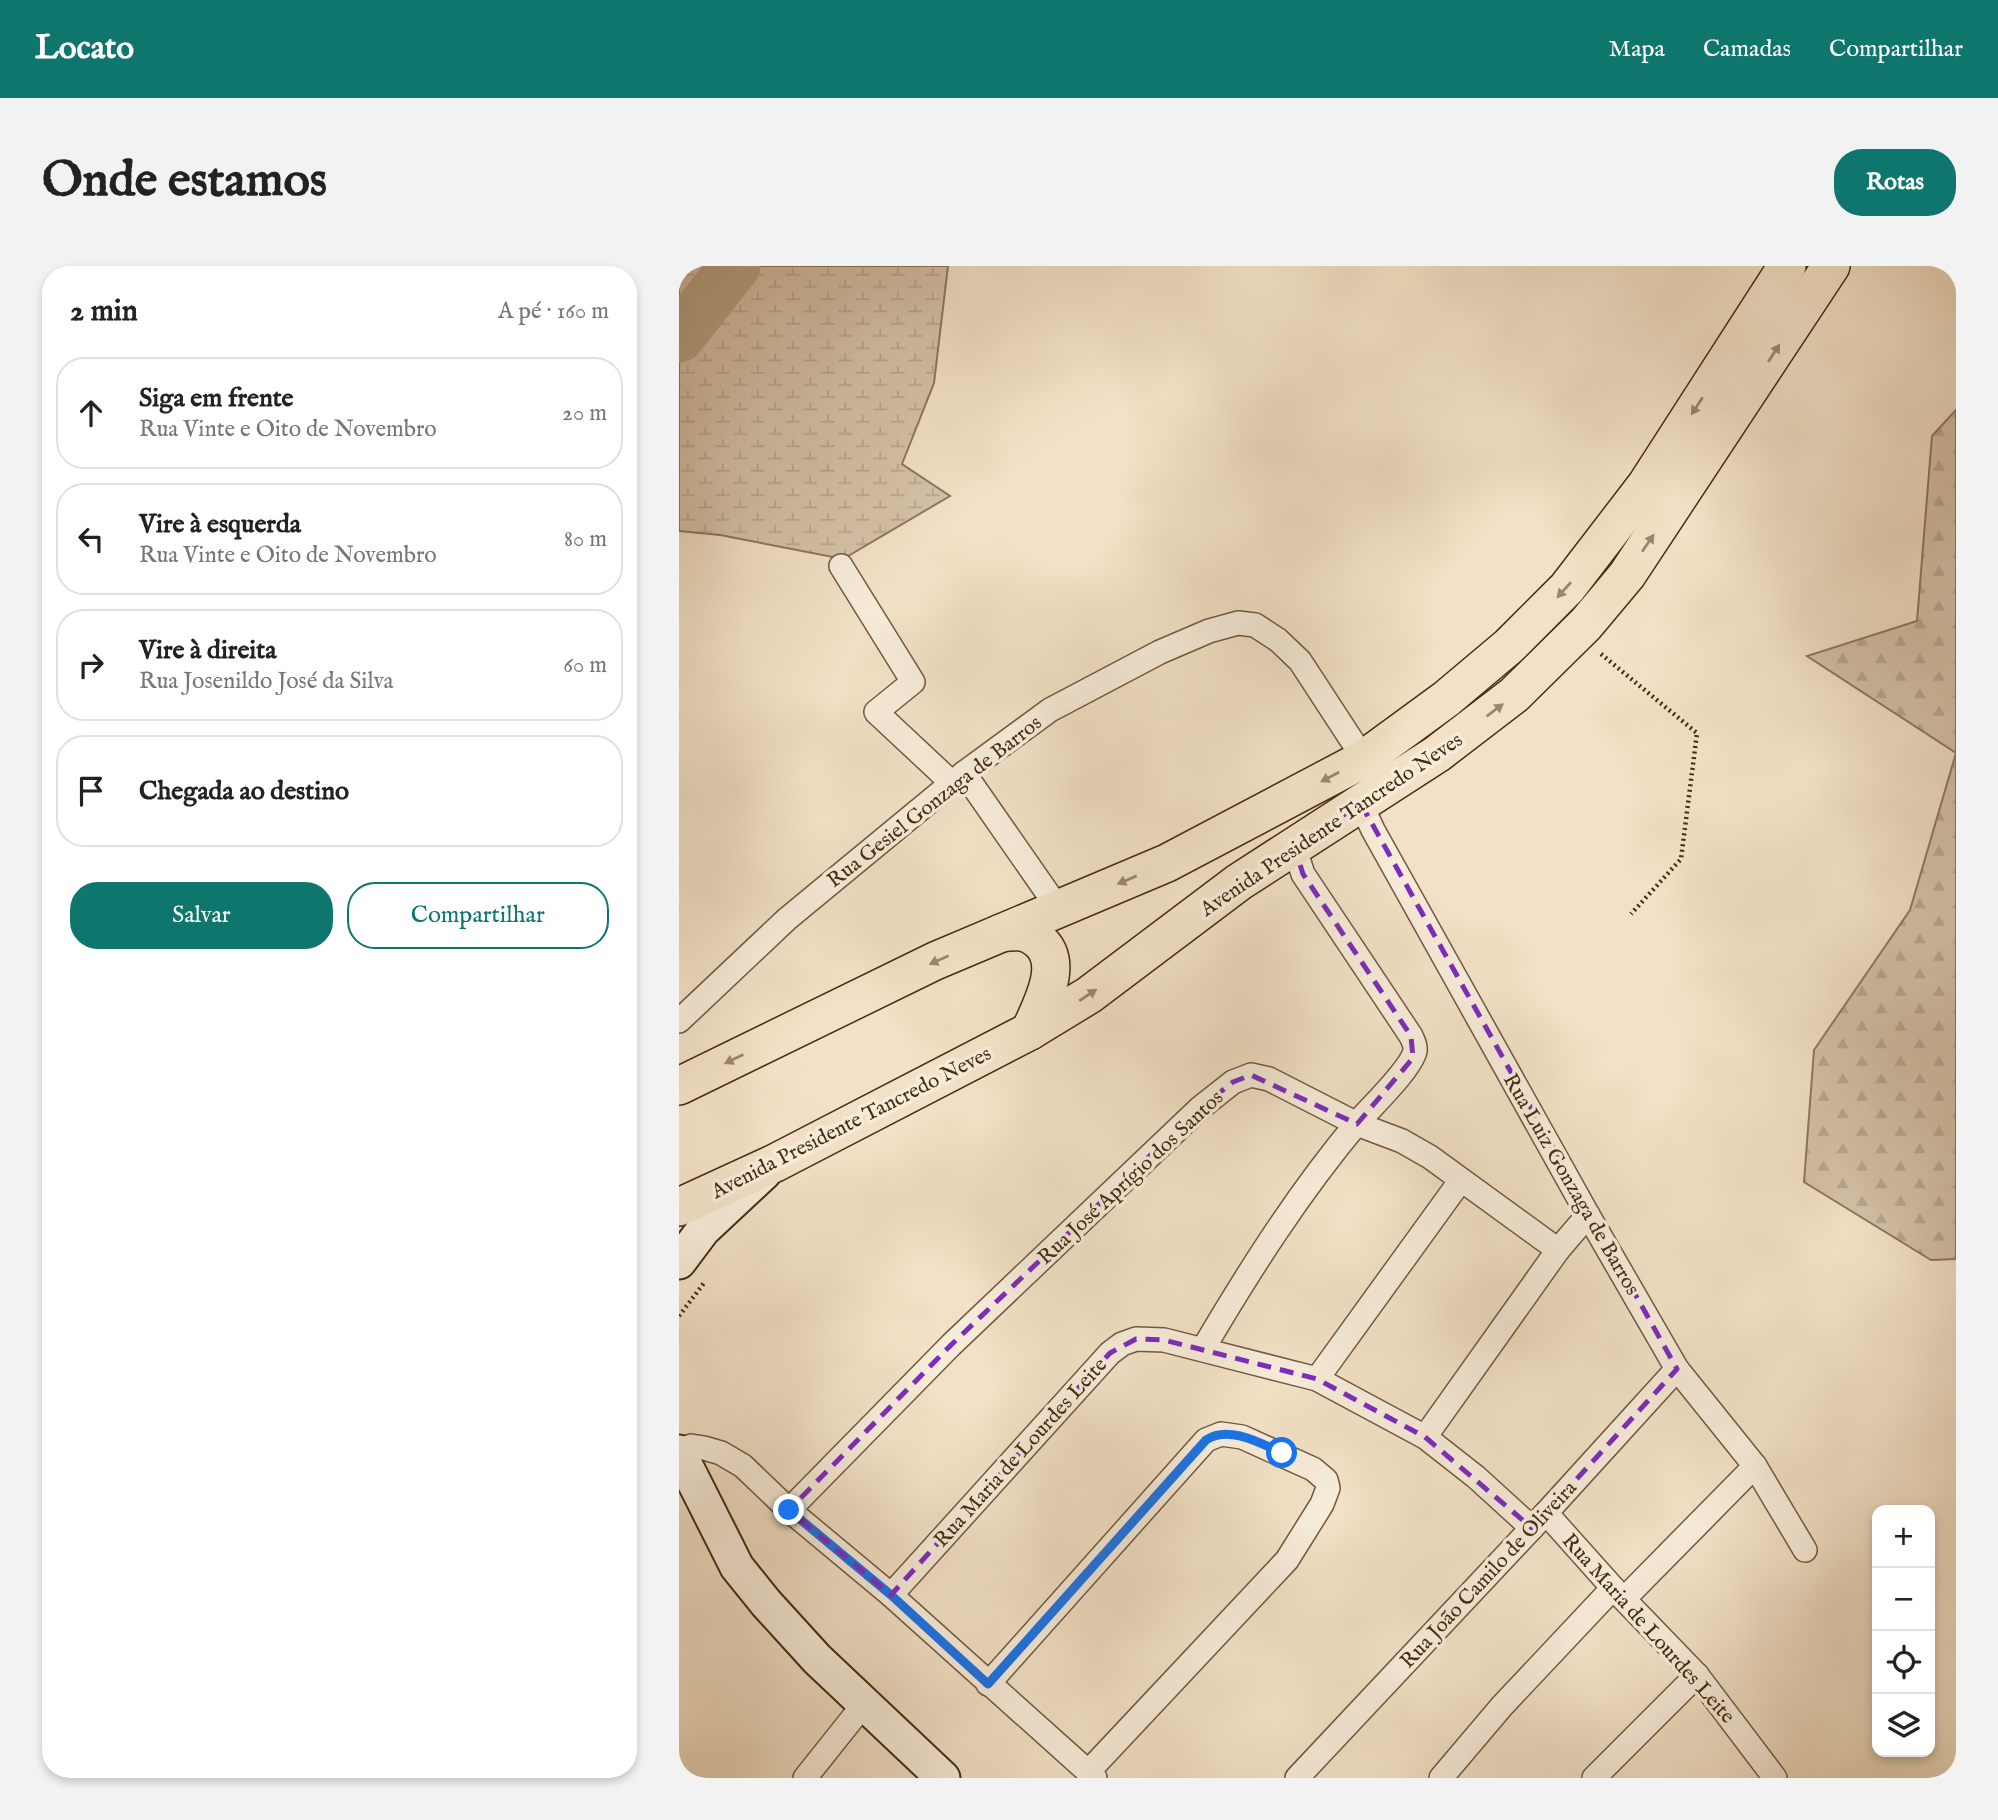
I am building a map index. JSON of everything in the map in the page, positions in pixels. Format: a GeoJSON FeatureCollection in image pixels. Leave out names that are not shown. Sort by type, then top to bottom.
{"type":"FeatureCollection","features":[{"type":"Feature","properties":{"kind":"main road","name":"Avenida Presidente Tancredo Neves"},"geometry":{"type":"LineString","coordinates":[[680,1084],[935,961],[1167,863],[1364,759],[1446,699],[1509,646],[1567,588],[1646,485],[1787,266]]}},
{"type":"Feature","properties":{"kind":"main road","name":"Avenida Presidente Tancredo Neves"},"geometry":{"type":"LineString","coordinates":[[679,1207],[775,1163],[1030,1031],[1089,995],[1239,882],[1437,754],[1514,695],[1586,624],[1627,575],[1831,266]]}},
{"type":"Feature","properties":{"kind":"main road"},"geometry":{"type":"LineString","coordinates":[[1002,933],[1020,930],[1035,937],[1050,955],[1051,972],[1047,993],[1030,1031]]}},
{"type":"Feature","properties":{"kind":"main road"},"geometry":{"type":"LineString","coordinates":[[679,1262],[703,1230],[775,1163]]}},
{"type":"Feature","properties":{"kind":"main road"},"geometry":{"type":"LineString","coordinates":[[679,1452],[737,1567],[766,1603],[817,1659],[943,1778]]}},
{"type":"Feature","properties":{"kind":"street"},"geometry":{"type":"LineString","coordinates":[[842,566],[913,682],[876,712],[958,778],[1058,908]]}},
{"type":"Feature","properties":{"kind":"street","name":"Rua Gesiel Gonzaga de Barros"},"geometry":{"type":"LineString","coordinates":[[679,1021],[787,919],[958,778],[1050,710],[1160,652],[1209,631],[1238,623],[1255,625],[1278,640],[1300,661],[1364,759]]}},
{"type":"Feature","properties":{"kind":"street","name":"Rua Luiz Gonzaga de Barros"},"geometry":{"type":"LineString","coordinates":[[1361,804],[1379,842],[1677,1369],[1755,1466],[1805,1550]]}},
{"type":"Feature","properties":{"kind":"street"},"geometry":{"type":"LineString","coordinates":[[1203,1349],[1268,1244],[1357,1124],[1413,1058],[1415,1046],[1411,1036],[1303,874],[1294,846]]}},
{"type":"Feature","properties":{"kind":"street","name":"Rua José Aprígio dos Santos"},"geometry":{"type":"LineString","coordinates":[[789,1510],[951,1345],[1201,1108],[1233,1082],[1251,1075],[1269,1079],[1357,1124],[1402,1141],[1558,1250]]}},
{"type":"Feature","properties":{"kind":"street"},"geometry":{"type":"LineString","coordinates":[[1317,1379],[1461,1180]]}},
{"type":"Feature","properties":{"kind":"street"},"geometry":{"type":"LineString","coordinates":[[1425,1437],[1558,1250],[1588,1215]]}},
{"type":"Feature","properties":{"kind":"street","name":"Rua Maria de Lourdes Leite"},"geometry":{"type":"LineString","coordinates":[[891,1595],[1116,1348],[1136,1339],[1164,1340],[1317,1379],[1425,1437],[1476,1477],[1539,1520],[1619,1593],[1697,1675],[1775,1778]]}},
{"type":"Feature","properties":{"kind":"street","name":"Rua João Camilo de Oliveira"},"geometry":{"type":"LineString","coordinates":[[1297,1778],[1677,1369]]}},
{"type":"Feature","properties":{"kind":"street"},"geometry":{"type":"LineString","coordinates":[[679,1452],[691,1446],[721,1452],[743,1466],[789,1510],[891,1595],[988,1684],[1092,1775],[1287,1560],[1322,1504],[1328,1488],[1326,1480],[1313,1469],[1242,1437],[1229,1434],[1212,1436],[1199,1446],[988,1684]]}},
{"type":"Feature","properties":{"kind":"street"},"geometry":{"type":"LineString","coordinates":[[1441,1778],[1502,1706],[1755,1466]]}},
{"type":"Feature","properties":{"kind":"street"},"geometry":{"type":"LineString","coordinates":[[1594,1778],[1697,1675]]}},
{"type":"Feature","properties":{"kind":"street"},"geometry":{"type":"LineString","coordinates":[[805,1778],[864,1704]]}},
{"type":"Feature","properties":{"kind":"path"},"geometry":{"type":"LineString","coordinates":[[1595,649],[1697,733],[1681,859],[1631,914]]}},
{"type":"Feature","properties":{"kind":"highlighted area"},"geometry":{"type":"Polygon","coordinates":[[[1361,804],[1677,1369],[1532,1528],[1425,1437],[1317,1379],[1164,1340],[1136,1339],[1110,1353],[891,1595],[789,1510],[951,1345],[1200,1108],[1233,1082],[1251,1075],[1357,1124],[1413,1058],[1411,1036],[1303,874],[1294,846],[1361,804]]]}},
{"type":"Feature","properties":{"kind":"green space"},"geometry":{"type":"Polygon","coordinates":[[[679,266],[948,266],[934,383],[902,464],[950,496],[843,559],[720,535],[679,531],[679,266]]]}},
{"type":"Feature","properties":{"kind":"green space"},"geometry":{"type":"Polygon","coordinates":[[[1956,410],[1956,753],[1807,656],[1917,621],[1932,436],[1956,410]]]}},
{"type":"Feature","properties":{"kind":"green space"},"geometry":{"type":"Polygon","coordinates":[[[1956,753],[1956,1259],[1931,1260],[1804,1182],[1814,1050],[1910,910],[1956,753]]]}},
{"type":"Feature","properties":{"kind":"waterway"},"geometry":{"type":"LineString","coordinates":[[679,337],[735,266]]}},
{"type":"Feature","properties":{"kind":"route"},"geometry":{"type":"LineString","coordinates":[[789,1510],[891,1595],[988,1684],[1206,1440],[1212,1436],[1229,1434],[1282,1453]]}}]}
